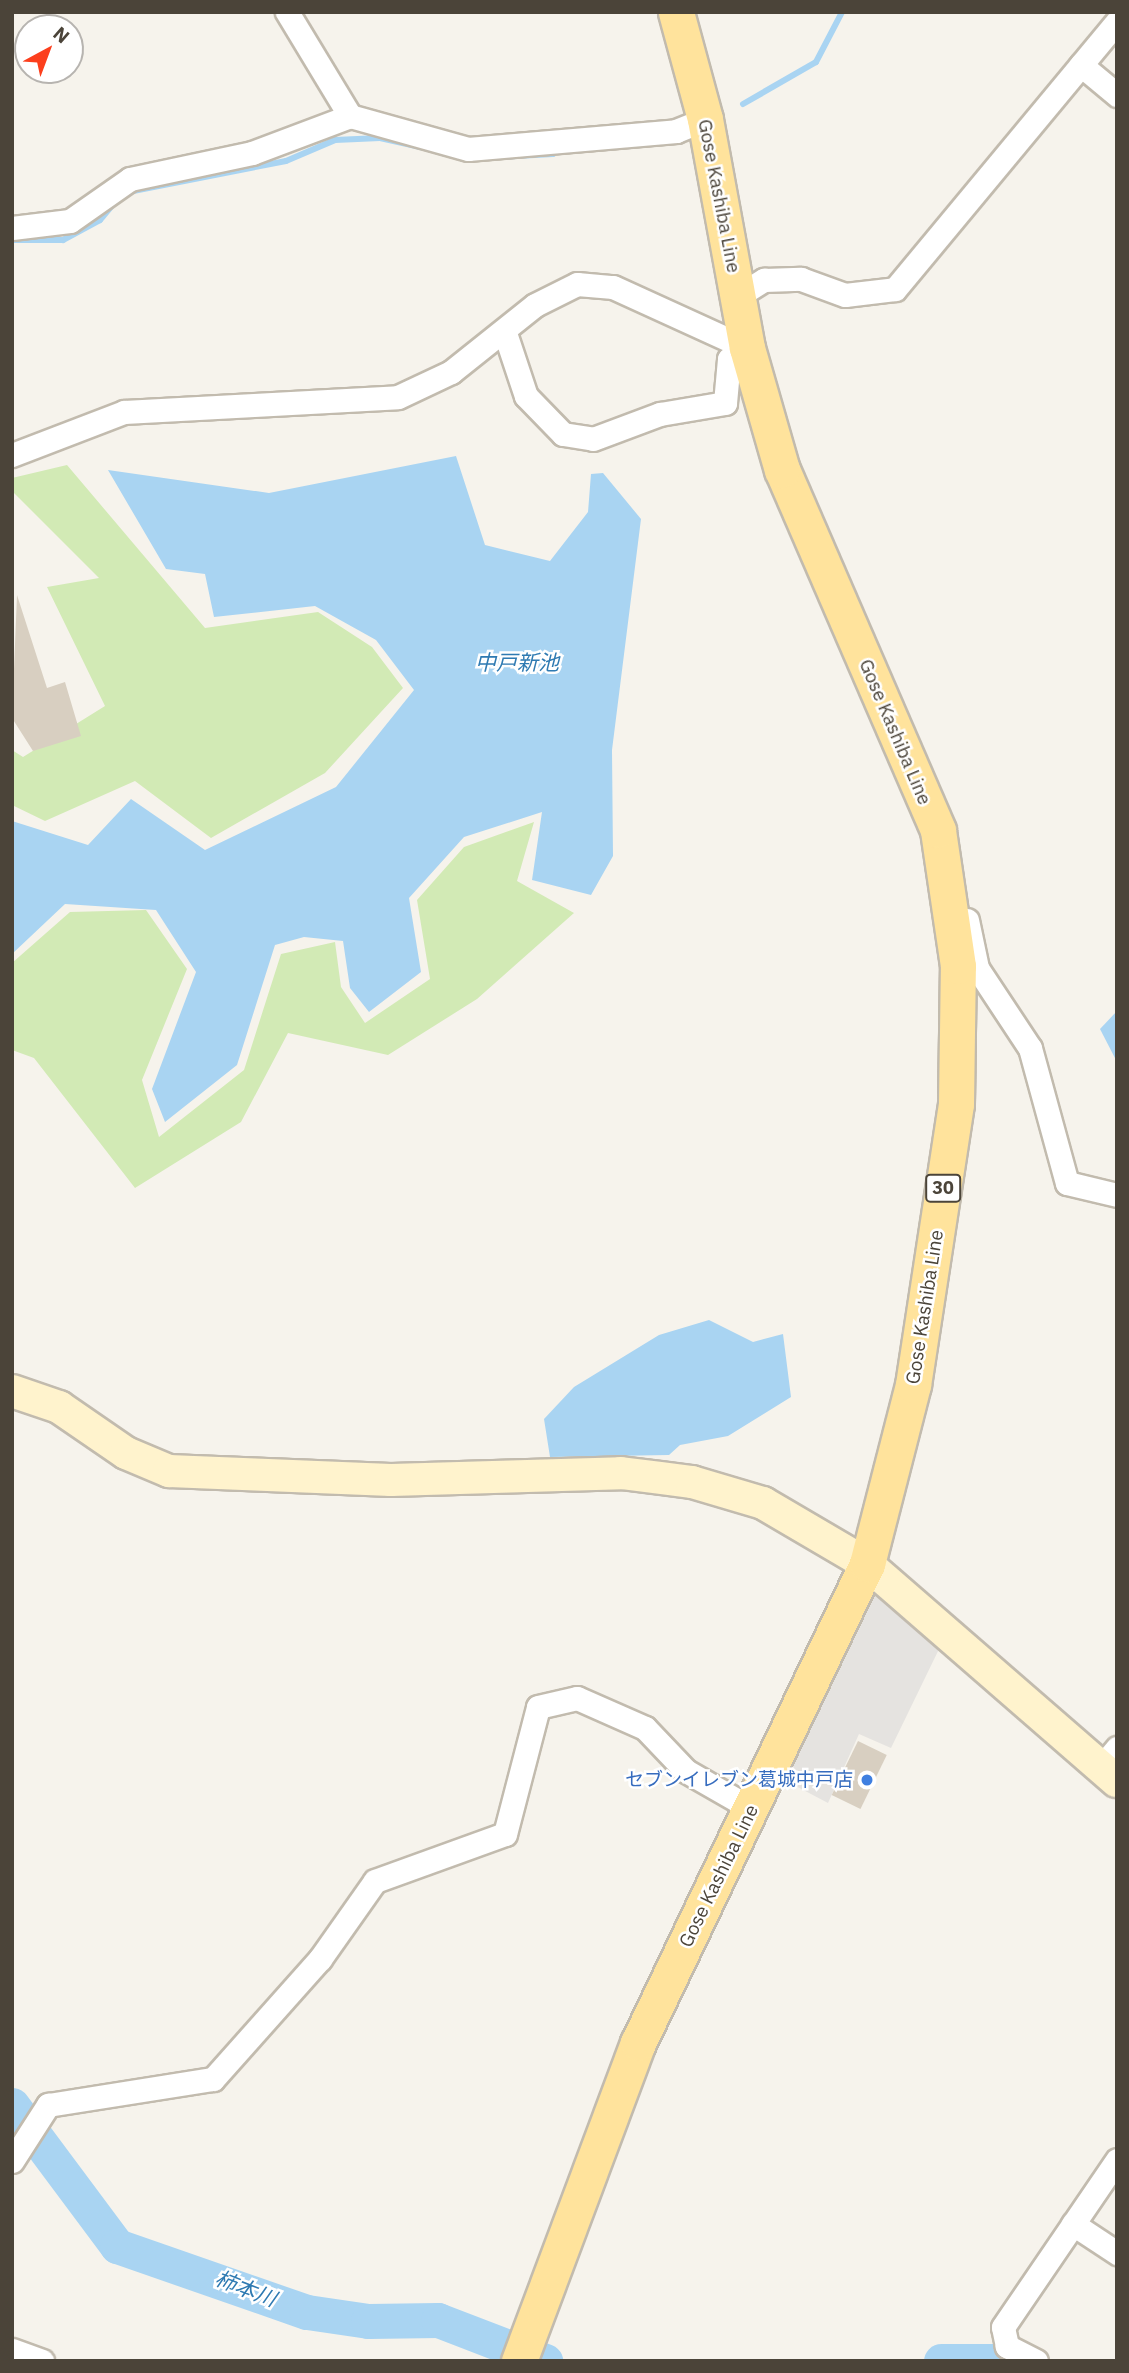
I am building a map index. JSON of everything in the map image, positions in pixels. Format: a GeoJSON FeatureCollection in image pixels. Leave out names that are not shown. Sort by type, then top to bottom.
{"type":"FeatureCollection","features":[{"type":"Feature","properties":{"kind":"main road","name":"Gose Kashiba Line"},"geometry":{"type":"LineString","coordinates":[[522,2350],[638,2043],[867,1564],[915,1371],[956,1104],[970,976],[947,895],[937,830],[782,470],[747,348],[705,120],[676,12]]}},
{"type":"Feature","properties":{"kind":"street"},"geometry":{"type":"LineString","coordinates":[[287,12],[350,116]]}},
{"type":"Feature","properties":{"kind":"street"},"geometry":{"type":"LineString","coordinates":[[738,296],[764,280],[801,279],[845,295],[895,289],[1117,22]]}},
{"type":"Feature","properties":{"kind":"street"},"geometry":{"type":"LineString","coordinates":[[1081,65],[1117,95]]}},
{"type":"Feature","properties":{"kind":"street"},"geometry":{"type":"LineString","coordinates":[[12,228],[70,220],[130,179],[252,153],[350,116],[468,149],[676,131],[705,120]]}},
{"type":"Feature","properties":{"kind":"street"},"geometry":{"type":"LineString","coordinates":[[12,455],[124,412],[398,397],[451,372],[505,333],[535,306],[577,284],[613,287],[747,348]]}},
{"type":"Feature","properties":{"kind":"street"},"geometry":{"type":"LineString","coordinates":[[505,333],[526,396],[563,434],[593,439],[660,414],[724,403],[729,359],[747,348]]}},
{"type":"Feature","properties":{"kind":"street"},"geometry":{"type":"LineString","coordinates":[[970,976],[1030,1048],[1067,1184],[1117,1195]]}},
{"type":"Feature","properties":{"kind":"street"},"geometry":{"type":"LineString","coordinates":[[12,1391],[59,1407],[126,1453],[169,1471],[391,1480],[657,1476],[763,1503],[867,1564],[1112,1765]]}},
{"type":"Feature","properties":{"kind":"street"},"geometry":{"type":"LineString","coordinates":[[17,2154],[48,2105],[213,2079],[320,1959],[375,1881],[505,1835],[538,1707],[577,1698],[645,1728],[686,1771],[752,1809]]}},
{"type":"Feature","properties":{"kind":"street"},"geometry":{"type":"LineString","coordinates":[[1037,2361],[1007,2346],[1003,2327],[1117,2160]]}},
{"type":"Feature","properties":{"kind":"street"},"geometry":{"type":"LineString","coordinates":[[1073,2224],[1117,2253]]}},
{"type":"Feature","properties":{"kind":"street"},"geometry":{"type":"LineString","coordinates":[[12,2350],[42,2361]]}},
{"type":"Feature","properties":{"kind":"green space"},"geometry":{"type":"Polygon","coordinates":[[[67,465],[205,628],[318,612],[372,647],[403,688],[325,773],[211,838],[135,781],[45,821],[12,805],[12,750],[23,757],[105,706],[47,587],[99,578],[12,491],[12,478],[67,465]]]}},
{"type":"Feature","properties":{"kind":"green space"},"geometry":{"type":"Polygon","coordinates":[[[534,822],[517,881],[574,913],[477,999],[388,1055],[288,1033],[241,1122],[135,1188],[34,1058],[12,1050],[12,963],[70,912],[146,910],[187,969],[142,1080],[159,1137],[244,1070],[281,954],[335,942],[341,987],[365,1023],[430,979],[417,900],[464,847],[534,822]]]}},
{"type":"Feature","properties":{"kind":"shaded area"},"geometry":{"type":"Polygon","coordinates":[[[877,1593],[941,1645],[891,1748],[859,1734],[828,1803],[773,1774],[862,1594],[877,1593]]]}},
{"type":"Feature","properties":{"kind":"water","name":"中戸新池"},"geometry":{"type":"Polygon","coordinates":[[[456,456],[485,545],[550,561],[588,512],[591,474],[603,473],[641,519],[612,750],[613,856],[591,895],[532,880],[542,812],[464,837],[409,898],[421,972],[369,1012],[350,988],[343,941],[304,937],[275,945],[237,1065],[165,1122],[152,1089],[196,972],[156,910],[65,904],[12,954],[12,821],[88,845],[131,799],[205,850],[336,787],[414,690],[376,640],[315,606],[214,617],[205,574],[166,569],[108,470],[269,493],[456,456]]]}},
{"type":"Feature","properties":{"kind":"water"},"geometry":{"type":"Polygon","coordinates":[[[1117,1011],[1117,1062],[1100,1029],[1117,1011]]]}},
{"type":"Feature","properties":{"kind":"water"},"geometry":{"type":"Polygon","coordinates":[[[709,1320],[753,1342],[783,1334],[791,1397],[728,1436],[680,1445],[669,1455],[550,1457],[544,1419],[574,1387],[659,1335],[709,1320]]]}},
{"type":"Feature","properties":{"kind":"building"},"geometry":{"type":"Polygon","coordinates":[[[17,595],[47,688],[65,682],[81,736],[33,751],[12,718],[17,595]]]}},
{"type":"Feature","properties":{"kind":"building"},"geometry":{"type":"Polygon","coordinates":[[[858,1741],[887,1755],[860,1809],[832,1795],[858,1741]]]}},
{"type":"Feature","properties":{"kind":"waterway"},"geometry":{"type":"LineString","coordinates":[[743,104],[816,62],[842,12]]}},
{"type":"Feature","properties":{"kind":"waterway"},"geometry":{"type":"LineString","coordinates":[[123,193],[286,161],[335,140],[380,138],[425,148]]}},
{"type":"Feature","properties":{"kind":"waterway"},"geometry":{"type":"LineString","coordinates":[[477,158],[553,154]]}},
{"type":"Feature","properties":{"kind":"waterway"},"geometry":{"type":"LineString","coordinates":[[12,240],[63,240],[100,220],[116,201]]}},
{"type":"Feature","properties":{"kind":"waterway","name":"柿本川"},"geometry":{"type":"LineString","coordinates":[[12,2105],[117,2246],[307,2312],[368,2321],[438,2320],[545,2361]]}},
{"type":"Feature","properties":{"kind":"waterway","name":"柿本川"},"geometry":{"type":"LineString","coordinates":[[941,2361],[998,2361]]}},
{"type":"Feature","properties":{"kind":"place","name":"セブンイレブン葛城中戸店"},"geometry":{"type":"Point","coordinates":[867,1780]}}]}
